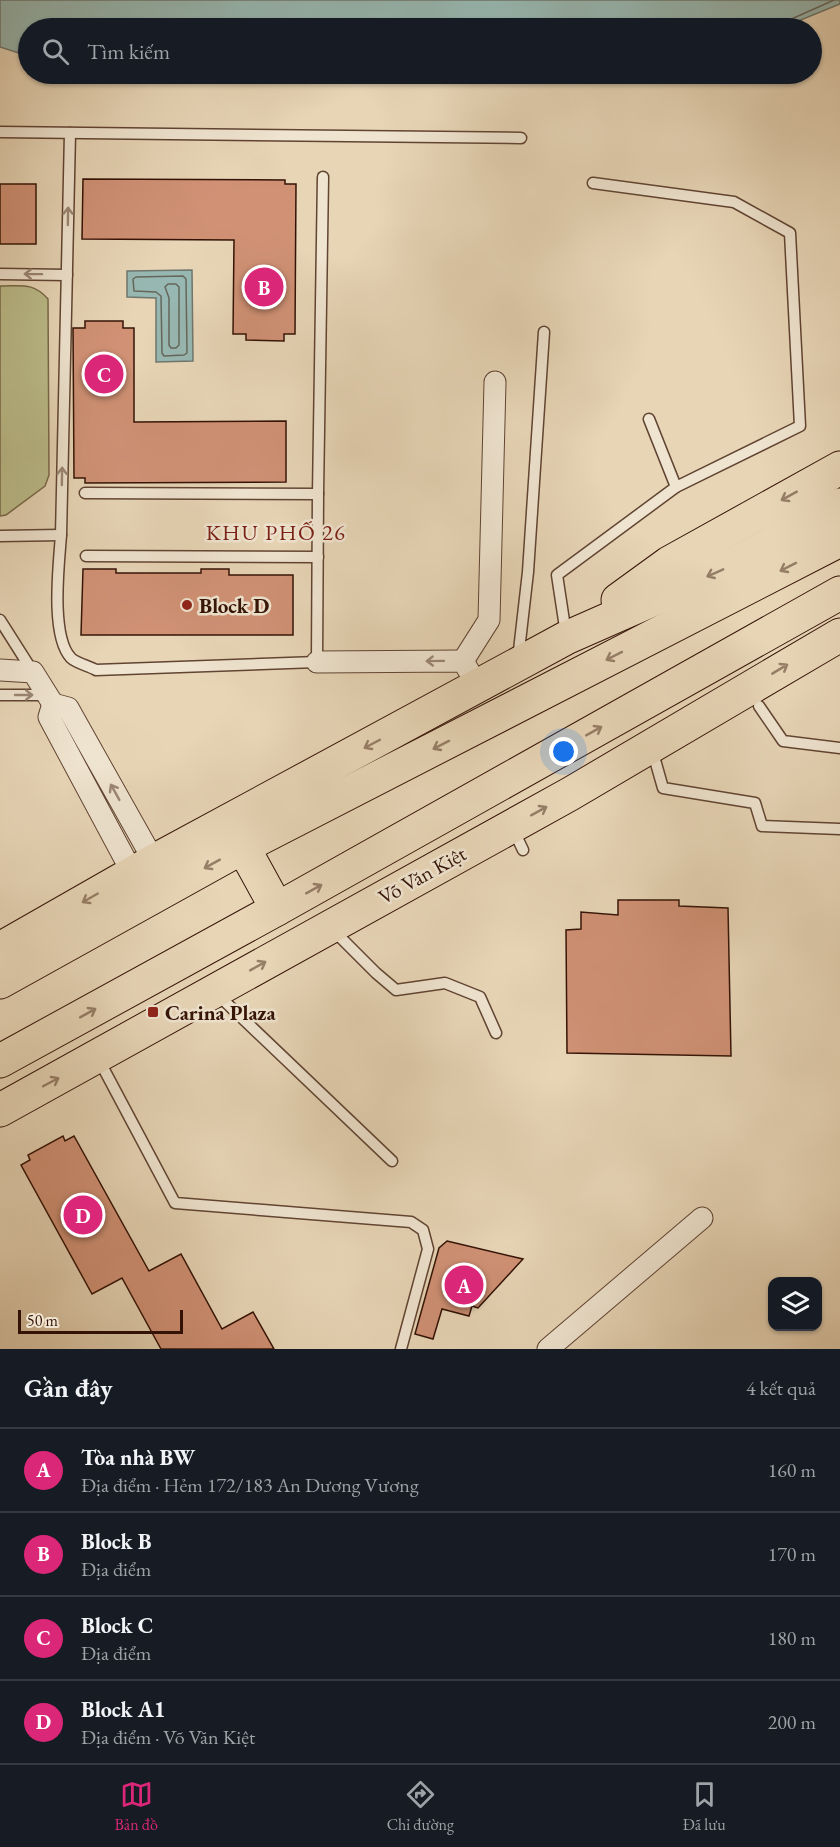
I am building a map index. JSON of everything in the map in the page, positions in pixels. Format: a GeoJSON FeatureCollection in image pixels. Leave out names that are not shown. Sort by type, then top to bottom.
{"type":"FeatureCollection","features":[{"type":"Feature","properties":{"kind":"main road"},"geometry":{"type":"LineString","coordinates":[[566,638],[669,562],[840,468]]}},
{"type":"Feature","properties":{"kind":"main road"},"geometry":{"type":"LineString","coordinates":[[1,947],[144,868],[470,674],[517,665],[566,638],[734,564],[840,505]]}},
{"type":"Feature","properties":{"kind":"main road"},"geometry":{"type":"LineString","coordinates":[[0,982],[243,847],[840,540]]}},
{"type":"Feature","properties":{"kind":"main road","name":"Võ Văn Kiệt"},"geometry":{"type":"LineString","coordinates":[[0,1061],[277,909],[840,593]]}},
{"type":"Feature","properties":{"kind":"main road","name":"Võ Văn Kiệt"},"geometry":{"type":"LineString","coordinates":[[0,1110],[330,926],[517,838],[570,794],[840,635]]}},
{"type":"Feature","properties":{"kind":"main road"},"geometry":{"type":"LineString","coordinates":[[570,794],[674,753],[840,661]]}},
{"type":"Feature","properties":{"kind":"main road"},"geometry":{"type":"LineString","coordinates":[[243,847],[277,909]]}},
{"type":"Feature","properties":{"kind":"street"},"geometry":{"type":"LineString","coordinates":[[317,662],[470,674],[489,620],[495,382]]}},
{"type":"Feature","properties":{"kind":"street"},"geometry":{"type":"LineString","coordinates":[[0,670],[33,672],[50,700],[49,717],[111,832],[144,868]]}},
{"type":"Feature","properties":{"kind":"street"},"geometry":{"type":"LineString","coordinates":[[50,700],[68,708],[132,821],[144,868]]}},
{"type":"Feature","properties":{"kind":"street"},"geometry":{"type":"LineString","coordinates":[[111,832],[132,821]]}},
{"type":"Feature","properties":{"kind":"street"},"geometry":{"type":"LineString","coordinates":[[548,1349],[702,1218]]}},
{"type":"Feature","properties":{"kind":"lane"},"geometry":{"type":"LineString","coordinates":[[0,132],[521,138]]}},
{"type":"Feature","properties":{"kind":"lane"},"geometry":{"type":"LineString","coordinates":[[70,133],[61,535],[57,593],[61,639],[71,658],[96,670],[317,662],[323,177]]}},
{"type":"Feature","properties":{"kind":"lane"},"geometry":{"type":"LineString","coordinates":[[566,638],[557,574],[676,487],[800,426],[790,233],[734,202],[593,183]]}},
{"type":"Feature","properties":{"kind":"lane"},"geometry":{"type":"LineString","coordinates":[[0,274],[67,275]]}},
{"type":"Feature","properties":{"kind":"lane"},"geometry":{"type":"LineString","coordinates":[[517,665],[528,572],[544,332]]}},
{"type":"Feature","properties":{"kind":"lane"},"geometry":{"type":"LineString","coordinates":[[649,419],[676,487]]}},
{"type":"Feature","properties":{"kind":"lane"},"geometry":{"type":"LineString","coordinates":[[85,493],[318,494]]}},
{"type":"Feature","properties":{"kind":"lane"},"geometry":{"type":"LineString","coordinates":[[0,536],[61,535]]}},
{"type":"Feature","properties":{"kind":"lane"},"geometry":{"type":"LineString","coordinates":[[86,556],[318,557]]}},
{"type":"Feature","properties":{"kind":"lane"},"geometry":{"type":"LineString","coordinates":[[0,620],[33,672]]}},
{"type":"Feature","properties":{"kind":"lane"},"geometry":{"type":"LineString","coordinates":[[0,695],[50,700]]}},
{"type":"Feature","properties":{"kind":"lane"},"geometry":{"type":"LineString","coordinates":[[759,706],[783,741],[840,748]]}},
{"type":"Feature","properties":{"kind":"lane"},"geometry":{"type":"LineString","coordinates":[[655,760],[663,788],[756,803],[762,826],[840,829]]}},
{"type":"Feature","properties":{"kind":"lane"},"geometry":{"type":"LineString","coordinates":[[330,926],[396,990],[445,983],[480,997],[496,1033]]}},
{"type":"Feature","properties":{"kind":"lane"},"geometry":{"type":"LineString","coordinates":[[214,991],[392,1161]]}},
{"type":"Feature","properties":{"kind":"lane"},"geometry":{"type":"LineString","coordinates":[[97,1057],[175,1203],[411,1222],[423,1230],[428,1249],[401,1349]]}},
{"type":"Feature","properties":{"kind":"green space"},"geometry":{"type":"Polygon","coordinates":[[[0,286],[32,287],[48,299],[49,475],[45,486],[6,515],[0,516],[0,286]]]}},
{"type":"Feature","properties":{"kind":"water"},"geometry":{"type":"Polygon","coordinates":[[[0,0],[840,0],[840,4],[806,18],[18,18],[18,53],[0,47],[0,0]]]}},
{"type":"Feature","properties":{"kind":"water"},"geometry":{"type":"Polygon","coordinates":[[[192,270],[193,361],[156,362],[156,298],[127,297],[127,271],[192,270]]]}},
{"type":"Feature","properties":{"kind":"building"},"geometry":{"type":"Polygon","coordinates":[[[83,179],[285,180],[285,184],[296,184],[295,334],[284,334],[284,341],[246,340],[246,334],[233,334],[234,240],[82,239],[83,179]]]}},
{"type":"Feature","properties":{"kind":"building"},"geometry":{"type":"Polygon","coordinates":[[[0,184],[36,184],[36,244],[0,244],[0,184]]]}},
{"type":"Feature","properties":{"kind":"building"},"geometry":{"type":"Polygon","coordinates":[[[85,321],[123,321],[123,328],[134,328],[134,422],[286,421],[286,482],[85,483],[85,478],[74,478],[73,328],[85,328],[85,321]]]}},
{"type":"Feature","properties":{"kind":"building","name":"Block D"},"geometry":{"type":"Polygon","coordinates":[[[83,569],[116,569],[116,573],[201,573],[201,569],[229,569],[229,575],[293,575],[293,635],[81,635],[83,569]]]}},
{"type":"Feature","properties":{"kind":"building"},"geometry":{"type":"Polygon","coordinates":[[[618,900],[679,900],[679,906],[728,908],[731,1056],[567,1053],[566,930],[581,929],[581,912],[618,915],[618,900]]]}},
{"type":"Feature","properties":{"kind":"building"},"geometry":{"type":"Polygon","coordinates":[[[63,1136],[65,1141],[74,1136],[149,1271],[181,1254],[222,1329],[253,1312],[274,1349],[161,1349],[122,1278],[92,1294],[21,1165],[30,1160],[28,1155],[63,1136]]]}},
{"type":"Feature","properties":{"kind":"building"},"geometry":{"type":"Polygon","coordinates":[[[447,1241],[523,1259],[478,1308],[472,1306],[469,1316],[442,1309],[433,1339],[415,1334],[439,1248],[447,1241]]]}},
{"type":"Feature","properties":{"kind":"place","name":"Block B"},"geometry":{"type":"Point","coordinates":[264,287]}},
{"type":"Feature","properties":{"kind":"place","name":"Block C"},"geometry":{"type":"Point","coordinates":[104,374]}},
{"type":"Feature","properties":{"kind":"place","name":"Block D"},"geometry":{"type":"Point","coordinates":[187,605]}},
{"type":"Feature","properties":{"kind":"place","name":"Carina Plaza"},"geometry":{"type":"Point","coordinates":[153,1012]}},
{"type":"Feature","properties":{"kind":"place","name":"Block A1"},"geometry":{"type":"Point","coordinates":[83,1215]}},
{"type":"Feature","properties":{"kind":"place","name":"Tòa nhà BW"},"geometry":{"type":"Point","coordinates":[464,1285]}},
{"type":"Feature","properties":{"kind":"district","name":"KHU PHỐ 26"},"geometry":{"type":"Point","coordinates":[276,532]}}]}
